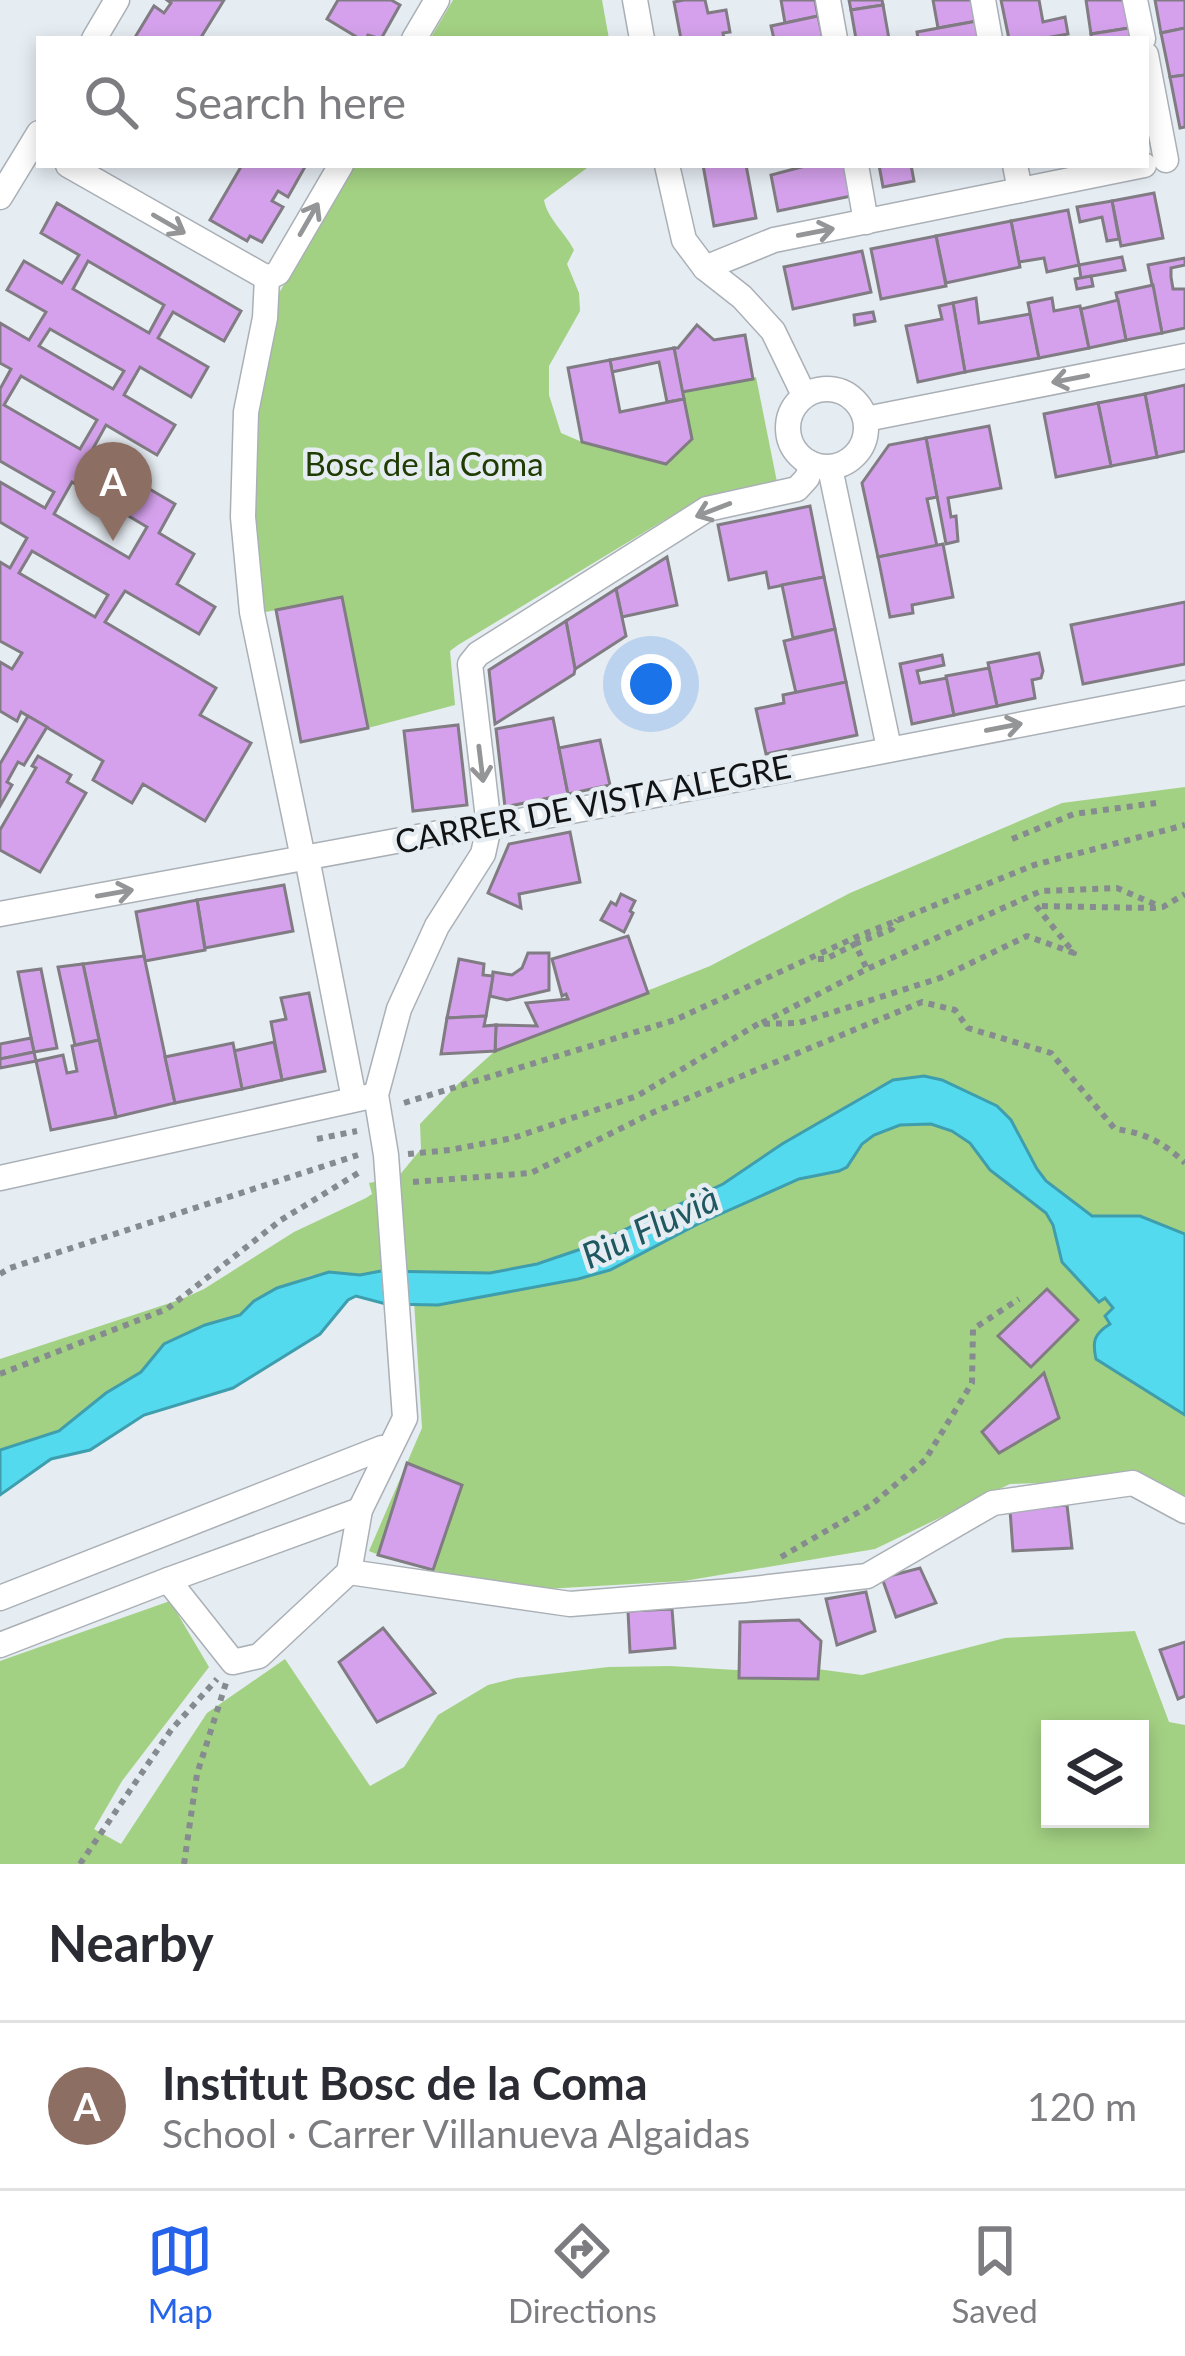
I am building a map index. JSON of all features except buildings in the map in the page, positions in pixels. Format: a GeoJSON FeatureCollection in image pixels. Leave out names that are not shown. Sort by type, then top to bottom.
{"type":"FeatureCollection","features":[{"type":"Feature","properties":{"kind":"street"},"geometry":{"type":"LineString","coordinates":[[96,36],[117,0]]}},
{"type":"Feature","properties":{"kind":"street"},"geometry":{"type":"LineString","coordinates":[[416,36],[437,0]]}},
{"type":"Feature","properties":{"kind":"street"},"geometry":{"type":"LineString","coordinates":[[634,0],[641,36]]}},
{"type":"Feature","properties":{"kind":"street"},"geometry":{"type":"LineString","coordinates":[[828,0],[834,36]]}},
{"type":"Feature","properties":{"kind":"street"},"geometry":{"type":"LineString","coordinates":[[983,0],[989,36]]}},
{"type":"Feature","properties":{"kind":"street"},"geometry":{"type":"LineString","coordinates":[[1136,0],[1142,36]]}},
{"type":"Feature","properties":{"kind":"street"},"geometry":{"type":"LineString","coordinates":[[1149,79],[1160,162]]}},
{"type":"Feature","properties":{"kind":"street"},"geometry":{"type":"LineString","coordinates":[[2,191],[36,143]]}},
{"type":"Feature","properties":{"kind":"street"},"geometry":{"type":"LineString","coordinates":[[73,168],[260,276],[273,276]]}},
{"type":"Feature","properties":{"kind":"street"},"geometry":{"type":"LineString","coordinates":[[168,1580],[233,1662],[259,1656],[349,1572],[360,1510],[405,1418],[382,1154],[305,858],[252,612],[243,517],[246,412],[273,276],[339,168]]}},
{"type":"Feature","properties":{"kind":"street"},"geometry":{"type":"LineString","coordinates":[[668,168],[679,228],[692,254],[773,331],[804,395]]}},
{"type":"Feature","properties":{"kind":"street"},"geometry":{"type":"LineString","coordinates":[[857,168],[866,222]]}},
{"type":"Feature","properties":{"kind":"street"},"geometry":{"type":"LineString","coordinates":[[705,268],[774,240],[866,222],[1017,178],[1106,168]]}},
{"type":"Feature","properties":{"kind":"street"},"geometry":{"type":"LineString","coordinates":[[866,419],[1185,356]]}},
{"type":"Feature","properties":{"kind":"street"},"geometry":{"type":"LineString","coordinates":[[365,1097],[437,926],[483,854],[489,827],[469,669],[473,659],[707,509],[796,489],[821,466],[848,462],[861,449],[866,419],[854,398],[836,388],[822,388],[804,395],[790,412],[788,437],[797,454],[821,466],[889,748]]}},
{"type":"Feature","properties":{"kind":"street","name":"CARRER DE VISTA ALEGRE"},"geometry":{"type":"LineString","coordinates":[[0,914],[489,827],[1185,693]]}},
{"type":"Feature","properties":{"kind":"street"},"geometry":{"type":"LineString","coordinates":[[0,1178],[365,1097]]}},
{"type":"Feature","properties":{"kind":"street"},"geometry":{"type":"LineString","coordinates":[[0,1598],[382,1448]]}},
{"type":"Feature","properties":{"kind":"street"},"geometry":{"type":"LineString","coordinates":[[349,1572],[570,1604],[868,1576],[993,1503],[1016,1499],[1133,1483],[1185,1511]]}},
{"type":"Feature","properties":{"kind":"street"},"geometry":{"type":"LineString","coordinates":[[0,1646],[360,1510]]}},
{"type":"Feature","properties":{"kind":"path"},"geometry":{"type":"LineString","coordinates":[[1012,839],[1074,814],[1156,803]]}},
{"type":"Feature","properties":{"kind":"path"},"geometry":{"type":"LineString","coordinates":[[405,1102],[675,1020],[897,920],[1034,865],[1185,825]]}},
{"type":"Feature","properties":{"kind":"path"},"geometry":{"type":"LineString","coordinates":[[0,1274],[382,1154],[450,1150],[513,1138],[637,1096],[758,1024],[1041,891],[1117,888],[1163,907]]}},
{"type":"Feature","properties":{"kind":"path"},"geometry":{"type":"LineString","coordinates":[[758,1024],[799,1023],[940,977],[1027,936],[1074,953],[1036,906],[1163,907],[1185,894]]}},
{"type":"Feature","properties":{"kind":"path"},"geometry":{"type":"LineString","coordinates":[[811,958],[826,958],[892,929],[897,920]]}},
{"type":"Feature","properties":{"kind":"path"},"geometry":{"type":"LineString","coordinates":[[855,944],[867,969]]}},
{"type":"Feature","properties":{"kind":"path"},"geometry":{"type":"LineString","coordinates":[[404,1184],[531,1173],[654,1112],[922,1002],[955,1010],[968,1028],[1051,1053],[1115,1129],[1144,1133],[1185,1163]]}},
{"type":"Feature","properties":{"kind":"path"},"geometry":{"type":"LineString","coordinates":[[0,1374],[167,1310],[281,1220],[382,1154]]}},
{"type":"Feature","properties":{"kind":"path"},"geometry":{"type":"LineString","coordinates":[[777,1559],[871,1504],[926,1460],[972,1383],[973,1329],[1019,1300]]}},
{"type":"Feature","properties":{"kind":"path"},"geometry":{"type":"LineString","coordinates":[[184,1864],[196,1774],[233,1662]]}},
{"type":"Feature","properties":{"kind":"green space"},"geometry":{"type":"Polygon","coordinates":[[[453,0],[602,0],[608,36],[432,36],[453,0]]]}},
{"type":"Feature","properties":{"kind":"green space","name":"Bosc de la Coma"},"geometry":{"type":"Polygon","coordinates":[[[353,168],[587,168],[544,200],[574,250],[567,264],[579,293],[580,311],[549,366],[549,395],[561,433],[666,463],[691,439],[682,392],[756,377],[777,482],[686,507],[450,651],[455,705],[368,728],[342,598],[260,613],[249,519],[251,436],[279,293],[353,168]]]}},
{"type":"Feature","properties":{"kind":"green space"},"geometry":{"type":"Polygon","coordinates":[[[1185,787],[1185,1234],[1140,1216],[1092,1216],[1046,1181],[1011,1120],[997,1106],[924,1076],[893,1080],[874,1089],[723,1184],[587,1247],[523,1267],[605,1256],[902,1105],[944,1104],[1185,1293],[1185,1496],[1151,1480],[1010,1484],[875,1549],[684,1581],[510,1591],[384,1557],[369,1551],[422,1428],[413,1285],[486,1273],[329,1272],[277,1288],[240,1315],[164,1344],[141,1372],[59,1431],[0,1450],[0,1359],[182,1299],[294,1232],[366,1198],[372,1194],[369,1183],[398,1177],[421,1149],[420,1124],[495,1051],[710,966],[850,893],[1062,803],[1185,787]]]}},
{"type":"Feature","properties":{"kind":"green space"},"geometry":{"type":"Polygon","coordinates":[[[170,1601],[209,1667],[122,1781],[94,1829],[121,1844],[207,1713],[285,1659],[370,1786],[404,1767],[438,1715],[488,1685],[608,1667],[817,1669],[862,1675],[1005,1638],[1135,1631],[1169,1722],[1185,1725],[1185,1864],[0,1864],[0,1661],[170,1601]]]}},
{"type":"Feature","properties":{"kind":"water","name":"Riu Fluvià"},"geometry":{"type":"Polygon","coordinates":[[[924,1076],[997,1106],[1011,1120],[1046,1181],[1092,1216],[1140,1216],[1185,1234],[1185,1415],[1096,1359],[1096,1338],[1110,1324],[1105,1316],[1113,1308],[1105,1298],[1099,1302],[1062,1262],[1046,1213],[990,1170],[970,1143],[952,1131],[931,1124],[900,1125],[862,1144],[839,1171],[799,1179],[610,1270],[438,1305],[386,1304],[356,1296],[320,1334],[233,1388],[144,1415],[90,1450],[51,1459],[0,1495],[0,1450],[59,1431],[141,1372],[164,1344],[240,1315],[277,1288],[329,1272],[490,1273],[537,1264],[587,1247],[723,1184],[893,1080],[924,1076]]]}},
{"type":"Feature","properties":{"kind":"place","name":"Institut Bosc de la Coma"},"geometry":{"type":"Point","coordinates":[113,541]}}]}
